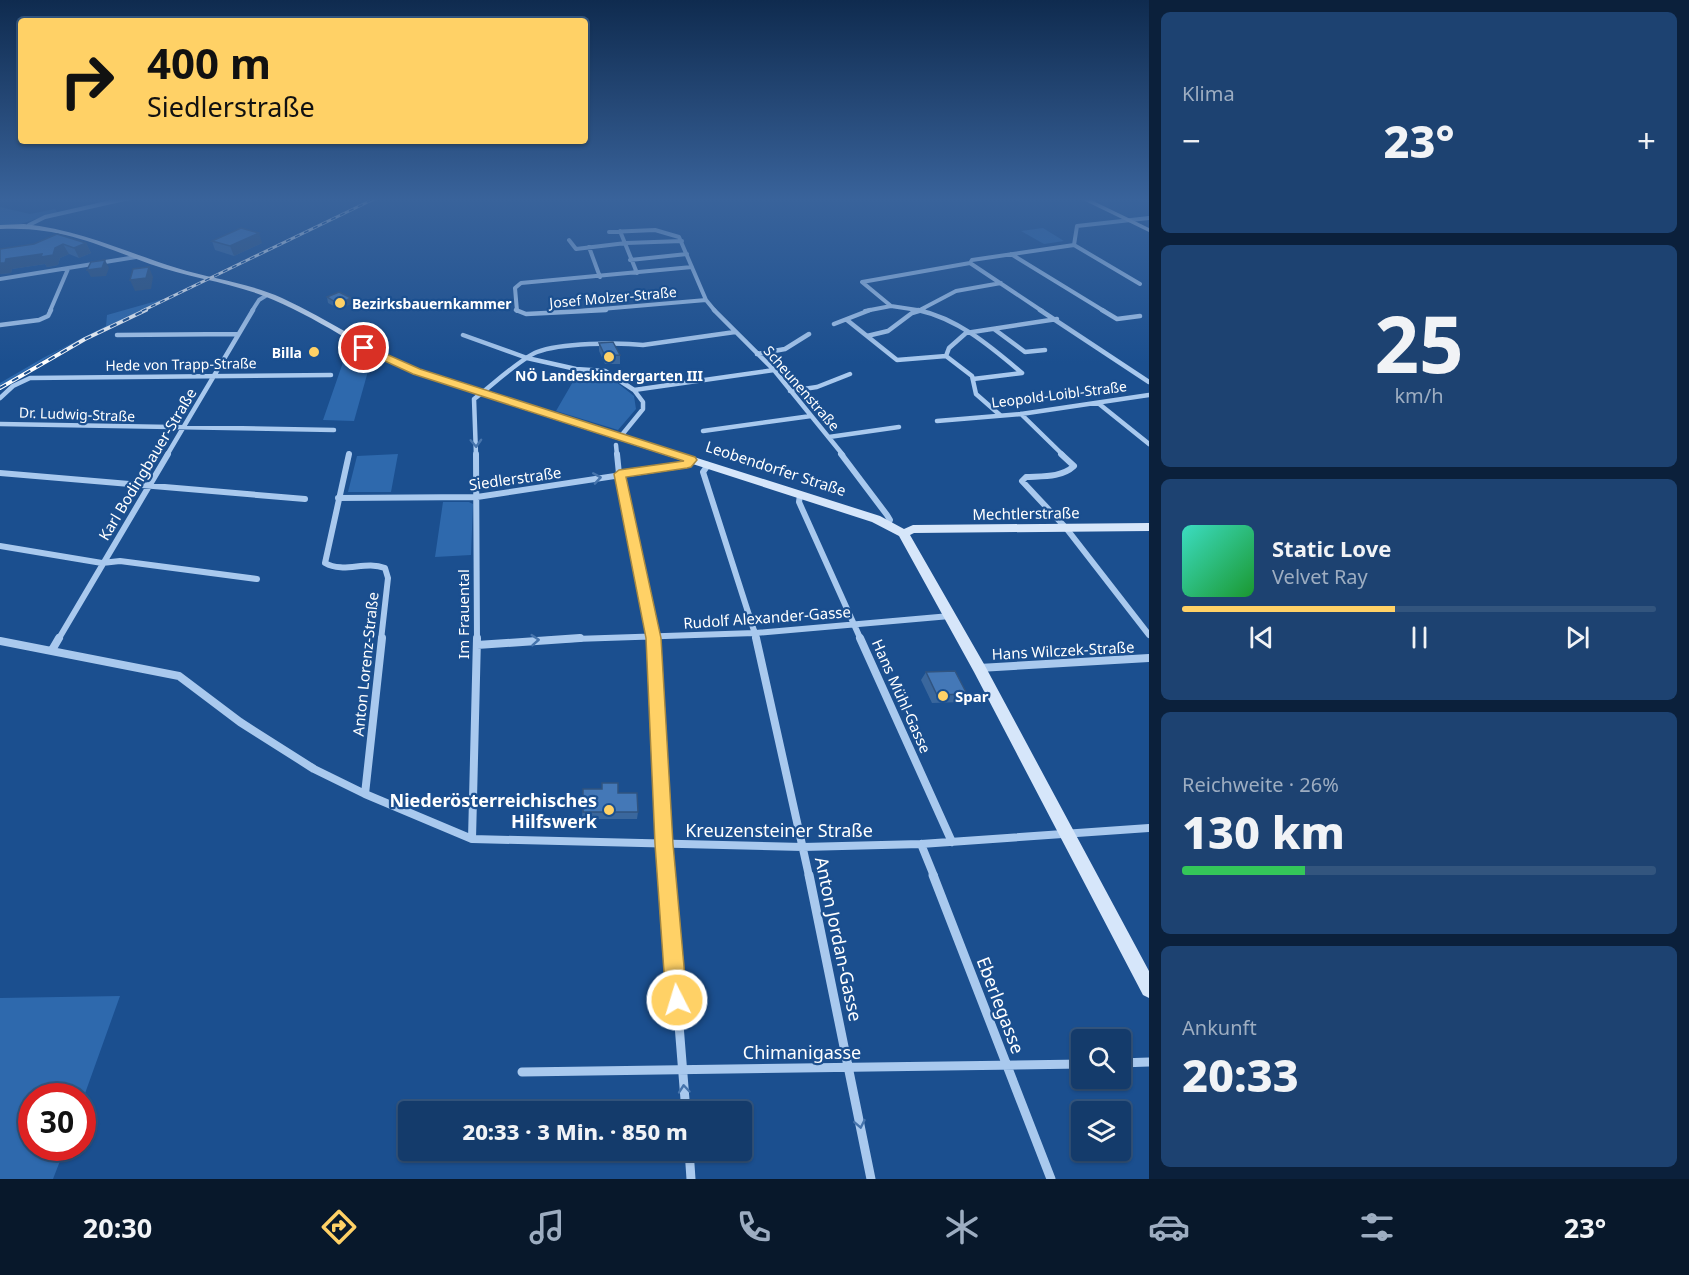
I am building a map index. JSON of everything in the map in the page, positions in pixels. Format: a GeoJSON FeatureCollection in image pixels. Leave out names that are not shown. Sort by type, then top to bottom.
{"type":"FeatureCollection","features":[{"type":"Feature","properties":{"kind":"main road","name":"Leobendorfer Straße"},"geometry":{"type":"LineString","coordinates":[[126,253],[151,263],[267,295],[384,358],[417,372],[619,441],[708,465],[888,524],[903,533],[951,616],[1149,989]]}},
{"type":"Feature","properties":{"kind":"main road","name":"Mechtlerstraße"},"geometry":{"type":"LineString","coordinates":[[903,533],[913,529],[1149,527]]}},
{"type":"Feature","properties":{"kind":"street"},"geometry":{"type":"LineString","coordinates":[[592,253],[600,277],[692,267]]}},
{"type":"Feature","properties":{"kind":"street"},"geometry":{"type":"LineString","coordinates":[[628,253],[637,273]]}},
{"type":"Feature","properties":{"kind":"street"},"geometry":{"type":"LineString","coordinates":[[891,306],[862,282],[970,263],[972,260],[1032,253]]}},
{"type":"Feature","properties":{"kind":"street"},"geometry":{"type":"LineString","coordinates":[[1088,253],[1140,284]]}},
{"type":"Feature","properties":{"kind":"street"},"geometry":{"type":"LineString","coordinates":[[630,260],[687,254]]}},
{"type":"Feature","properties":{"kind":"street","name":"Scheunenstraße"},"geometry":{"type":"LineString","coordinates":[[687,254],[706,300],[735,333],[774,370],[829,437],[887,515],[890,520],[888,524]]}},
{"type":"Feature","properties":{"kind":"street"},"geometry":{"type":"LineString","coordinates":[[1011,254],[1117,319],[1140,316]]}},
{"type":"Feature","properties":{"kind":"street"},"geometry":{"type":"LineString","coordinates":[[0,279],[136,257]]}},
{"type":"Feature","properties":{"kind":"street"},"geometry":{"type":"LineString","coordinates":[[970,263],[1058,319],[1149,382]]}},
{"type":"Feature","properties":{"kind":"street"},"geometry":{"type":"LineString","coordinates":[[0,325],[48,316],[68,269]]}},
{"type":"Feature","properties":{"kind":"street","name":"Josef Molzer-Straße"},"geometry":{"type":"LineString","coordinates":[[600,277],[516,285],[516,311],[521,314],[618,309],[706,300]]}},
{"type":"Feature","properties":{"kind":"street"},"geometry":{"type":"LineString","coordinates":[[867,336],[888,331],[912,313],[956,291],[1001,282]]}},
{"type":"Feature","properties":{"kind":"street","name":"Karl Bodingbauer-Straße"},"geometry":{"type":"LineString","coordinates":[[52,650],[238,334],[259,300],[267,295]]}},
{"type":"Feature","properties":{"kind":"street"},"geometry":{"type":"LineString","coordinates":[[834,324],[868,310],[891,306],[921,310],[945,319],[966,333],[981,339],[1022,373],[973,379]]}},
{"type":"Feature","properties":{"kind":"street"},"geometry":{"type":"LineString","coordinates":[[946,356],[949,348],[966,333],[1058,319]]}},
{"type":"Feature","properties":{"kind":"street"},"geometry":{"type":"LineString","coordinates":[[848,320],[897,360],[946,356],[972,376],[976,394],[1000,415]]}},
{"type":"Feature","properties":{"kind":"street"},"geometry":{"type":"LineString","coordinates":[[994,329],[1025,352],[1045,350]]}},
{"type":"Feature","properties":{"kind":"street"},"geometry":{"type":"LineString","coordinates":[[481,392],[526,358],[552,348],[629,342],[643,345],[735,333]]}},
{"type":"Feature","properties":{"kind":"street"},"geometry":{"type":"LineString","coordinates":[[117,336],[238,334]]}},
{"type":"Feature","properties":{"kind":"street"},"geometry":{"type":"LineString","coordinates":[[757,354],[785,349],[810,334]]}},
{"type":"Feature","properties":{"kind":"street"},"geometry":{"type":"LineString","coordinates":[[463,335],[526,358],[576,369],[605,371],[634,390],[642,401],[643,409],[619,441],[619,474],[653,638],[664,844],[685,1101]]}},
{"type":"Feature","properties":{"kind":"street"},"geometry":{"type":"LineString","coordinates":[[634,390],[774,370]]}},
{"type":"Feature","properties":{"kind":"street"},"geometry":{"type":"LineString","coordinates":[[790,391],[817,387],[849,374]]}},
{"type":"Feature","properties":{"kind":"street","name":"Hede von Trapp-Straße"},"geometry":{"type":"LineString","coordinates":[[30,378],[331,375]]}},
{"type":"Feature","properties":{"kind":"street","name":"Dr. Ludwig-Straße"},"geometry":{"type":"LineString","coordinates":[[0,398],[13,386],[30,378]]}},
{"type":"Feature","properties":{"kind":"street","name":"Im Frauental"},"geometry":{"type":"LineString","coordinates":[[472,839],[477,645],[477,497],[474,401],[481,392]]}},
{"type":"Feature","properties":{"kind":"street","name":"Leopold-Loibl-Straße"},"geometry":{"type":"LineString","coordinates":[[937,421],[1021,414],[1149,395]]}},
{"type":"Feature","properties":{"kind":"street"},"geometry":{"type":"LineString","coordinates":[[1098,403],[1149,444]]}},
{"type":"Feature","properties":{"kind":"street"},"geometry":{"type":"LineString","coordinates":[[1021,414],[1074,465],[1066,472],[1026,477],[1023,484],[1066,528],[1149,635]]}},
{"type":"Feature","properties":{"kind":"street"},"geometry":{"type":"LineString","coordinates":[[703,431],[811,416]]}},
{"type":"Feature","properties":{"kind":"street","name":"Dr. Ludwig-Straße"},"geometry":{"type":"LineString","coordinates":[[0,424],[181,429],[333,429]]}},
{"type":"Feature","properties":{"kind":"street"},"geometry":{"type":"LineString","coordinates":[[829,437],[899,427]]}},
{"type":"Feature","properties":{"kind":"street","name":"Anton Lorenz-Straße"},"geometry":{"type":"LineString","coordinates":[[349,454],[325,563],[335,568],[378,565],[385,568],[388,578],[364,794]]}},
{"type":"Feature","properties":{"kind":"street","name":"Siedlerstraße"},"geometry":{"type":"LineString","coordinates":[[338,498],[477,497],[687,465],[691,460]]}},
{"type":"Feature","properties":{"kind":"street","name":"Anton Jordan-Gasse"},"geometry":{"type":"LineString","coordinates":[[708,465],[703,472],[755,633],[803,846],[871,1179]]}},
{"type":"Feature","properties":{"kind":"street"},"geometry":{"type":"LineString","coordinates":[[0,473],[305,499]]}},
{"type":"Feature","properties":{"kind":"street","name":"Hans Mühl-Gasse"},"geometry":{"type":"LineString","coordinates":[[800,495],[799,502],[952,842]]}},
{"type":"Feature","properties":{"kind":"street"},"geometry":{"type":"LineString","coordinates":[[0,546],[102,563],[120,561],[257,579]]}},
{"type":"Feature","properties":{"kind":"street","name":"Rudolf Alexander-Gasse"},"geometry":{"type":"LineString","coordinates":[[477,645],[555,639],[653,638],[755,633],[951,616]]}},
{"type":"Feature","properties":{"kind":"street","name":"Kreuzensteiner Straße"},"geometry":{"type":"LineString","coordinates":[[0,641],[179,676],[240,722],[314,769],[364,794],[472,839],[803,846],[921,844],[1149,828]]}},
{"type":"Feature","properties":{"kind":"street","name":"Hans Wilczek-Straße"},"geometry":{"type":"LineString","coordinates":[[979,668],[1149,658]]}},
{"type":"Feature","properties":{"kind":"street","name":"Eberlegasse"},"geometry":{"type":"LineString","coordinates":[[921,844],[1051,1179]]}},
{"type":"Feature","properties":{"kind":"street"},"geometry":{"type":"LineString","coordinates":[[1131,1063],[1149,1062]]}},
{"type":"Feature","properties":{"kind":"street","name":"Chimanigasse"},"geometry":{"type":"LineString","coordinates":[[522,1072],[682,1067],[849,1069],[1071,1064]]}},
{"type":"Feature","properties":{"kind":"street"},"geometry":{"type":"LineString","coordinates":[[690,1161],[691,1179]]}},
{"type":"Feature","properties":{"kind":"shaded area"},"geometry":{"type":"Polygon","coordinates":[[[167,298],[60,350],[0,386],[0,383],[43,358],[106,326],[107,315],[167,298]]]}},
{"type":"Feature","properties":{"kind":"shaded area"},"geometry":{"type":"Polygon","coordinates":[[[349,345],[372,357],[354,421],[323,420],[349,345]]]}},
{"type":"Feature","properties":{"kind":"shaded area"},"geometry":{"type":"Polygon","coordinates":[[[578,373],[615,381],[634,396],[636,409],[618,430],[556,411],[578,373]]]}},
{"type":"Feature","properties":{"kind":"shaded area"},"geometry":{"type":"Polygon","coordinates":[[[398,454],[391,492],[348,492],[357,456],[398,454]]]}},
{"type":"Feature","properties":{"kind":"shaded area"},"geometry":{"type":"Polygon","coordinates":[[[443,502],[473,504],[471,555],[435,557],[443,502]]]}},
{"type":"Feature","properties":{"kind":"shaded area"},"geometry":{"type":"Polygon","coordinates":[[[120,996],[89,1083],[18,1083],[18,1161],[60,1161],[53,1179],[0,1179],[0,998],[120,996]]]}},
{"type":"Feature","properties":{"kind":"building"},"geometry":{"type":"Polygon","coordinates":[[[0,253],[54,253],[41,257],[42,254],[6,259],[5,263],[0,263],[0,253]]]}},
{"type":"Feature","properties":{"kind":"building"},"geometry":{"type":"Polygon","coordinates":[[[105,260],[102,268],[87,270],[91,262],[105,260]]]}},
{"type":"Feature","properties":{"kind":"building"},"geometry":{"type":"Polygon","coordinates":[[[149,267],[146,278],[130,280],[133,269],[149,267]]]}},
{"type":"Feature","properties":{"kind":"building"},"geometry":{"type":"Polygon","coordinates":[[[339,292],[351,298],[338,304],[327,297],[339,292]]]}},
{"type":"Feature","properties":{"kind":"building"},"geometry":{"type":"Polygon","coordinates":[[[613,342],[620,355],[605,356],[599,343],[613,342]]]}},
{"type":"Feature","properties":{"kind":"building"},"geometry":{"type":"Polygon","coordinates":[[[955,671],[967,694],[937,695],[926,672],[955,671]]]}},
{"type":"Feature","properties":{"kind":"building","name":"Niederösterreichisches Hilfswerk"},"geometry":{"type":"Polygon","coordinates":[[[602,783],[618,783],[618,793],[637,793],[638,812],[583,812],[583,789],[602,789],[602,783]]]}},
{"type":"Feature","properties":{"kind":"railway"},"geometry":{"type":"LineString","coordinates":[[142,311],[262,253]]}},
{"type":"Feature","properties":{"kind":"railway"},"geometry":{"type":"LineString","coordinates":[[0,388],[85,339],[146,310]]}},
{"type":"Feature","properties":{"kind":"place","name":"Bezirksbauernkammer"},"geometry":{"type":"Point","coordinates":[340,303]}},
{"type":"Feature","properties":{"kind":"place","name":"Billa"},"geometry":{"type":"Point","coordinates":[314,352]}},
{"type":"Feature","properties":{"kind":"place","name":"NÖ Landeskindergarten III"},"geometry":{"type":"Point","coordinates":[609,357]}},
{"type":"Feature","properties":{"kind":"place","name":"Spar"},"geometry":{"type":"Point","coordinates":[943,696]}},
{"type":"Feature","properties":{"kind":"place","name":"Niederösterreichisches Hilfswerk"},"geometry":{"type":"Point","coordinates":[609,810]}},
{"type":"Feature","properties":{"kind":"route"},"geometry":{"type":"LineString","coordinates":[[364,348],[417,372],[691,460],[687,465],[619,474],[653,638],[664,844],[677,1000]]}}]}
